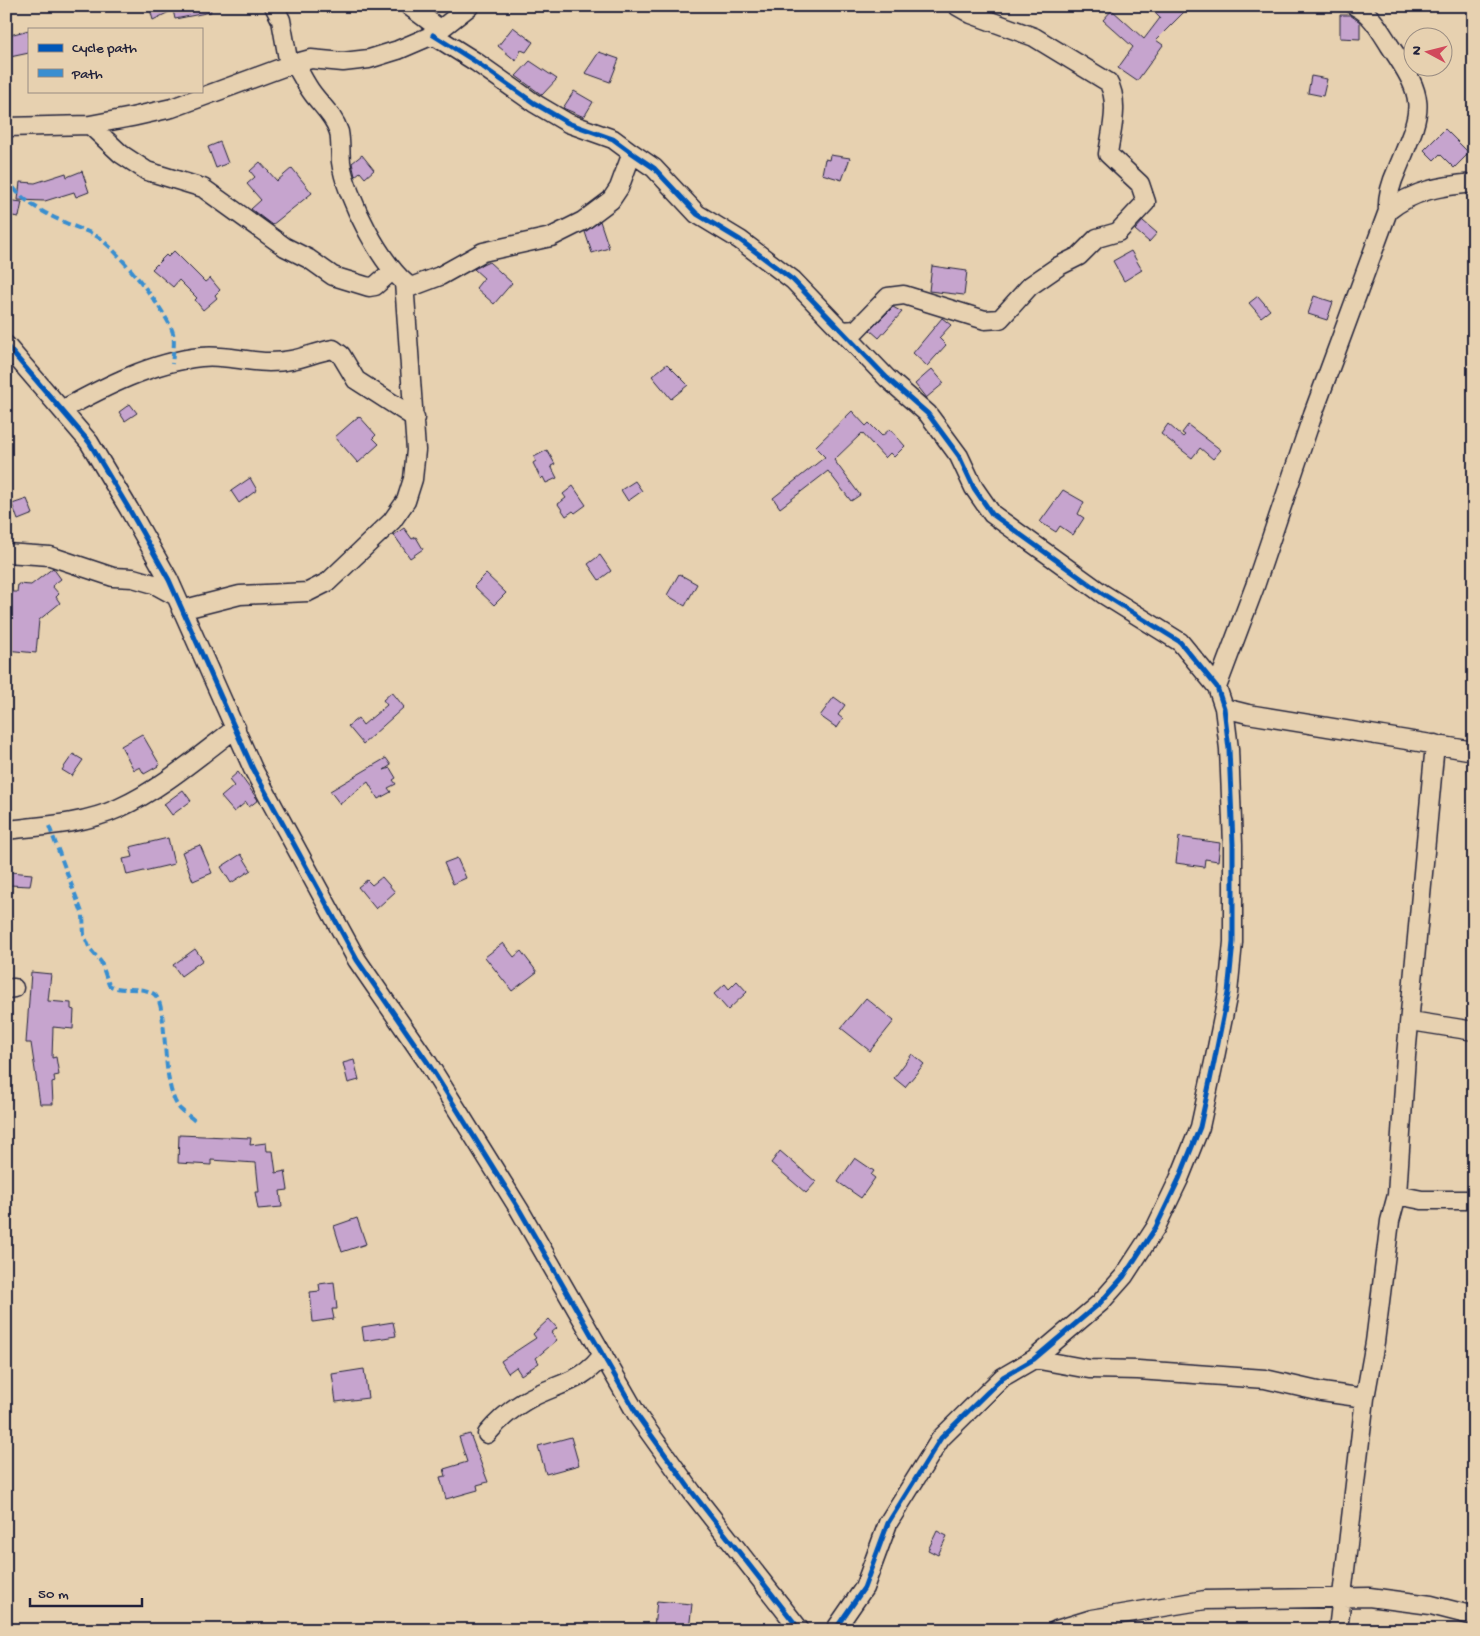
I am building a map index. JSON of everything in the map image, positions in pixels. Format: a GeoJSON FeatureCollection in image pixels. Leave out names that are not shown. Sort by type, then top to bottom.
{"type":"FeatureCollection","features":[{"type":"Feature","properties":{"kind":"street"},"geometry":{"type":"LineString","coordinates":[[274,6],[281,20],[292,64],[332,117],[338,132],[341,163],[353,201],[386,263],[411,287],[423,284],[483,252],[552,236],[583,221],[611,200],[619,188],[632,153]]}},
{"type":"Feature","properties":{"kind":"street"},"geometry":{"type":"LineString","coordinates":[[409,6],[437,32],[534,103],[568,123],[613,139],[654,168],[697,214],[740,240],[793,280],[887,378],[928,414],[959,456],[974,488],[992,514],[1103,594],[1180,642],[1217,687],[1224,708],[1229,749],[1233,844],[1232,942],[1228,993],[1200,1126],[1179,1179],[1156,1227],[1124,1276],[1100,1303],[1034,1359],[1003,1377],[940,1438],[888,1523],[864,1588],[835,1630]]}},
{"type":"Feature","properties":{"kind":"street"},"geometry":{"type":"LineString","coordinates":[[6,127],[90,124],[172,108],[292,64],[311,59],[343,62],[369,59],[398,50],[437,32],[470,6]]}},
{"type":"Feature","properties":{"kind":"street"},"geometry":{"type":"LineString","coordinates":[[841,331],[856,330],[888,297],[904,295],[985,320],[1000,319],[1036,282],[1059,266],[1079,256],[1097,238],[1118,232],[1146,202],[1140,184],[1108,154],[1114,111],[1114,91],[1108,82],[1034,37],[972,14],[957,6]]}},
{"type":"Feature","properties":{"kind":"street"},"geometry":{"type":"LineString","coordinates":[[1217,687],[1255,586],[1310,422],[1388,211],[1387,202],[1392,181],[1416,124],[1418,111],[1417,90],[1370,17],[1355,6]]}},
{"type":"Feature","properties":{"kind":"street"},"geometry":{"type":"LineString","coordinates":[[90,124],[121,154],[147,171],[203,188],[266,235],[309,259],[333,276],[369,287],[398,276]]}},
{"type":"Feature","properties":{"kind":"street"},"geometry":{"type":"LineString","coordinates":[[1388,211],[1414,194],[1440,186],[1474,183]]}},
{"type":"Feature","properties":{"kind":"street"},"geometry":{"type":"LineString","coordinates":[[6,553],[50,556],[113,577],[133,578],[154,584],[178,603],[240,595],[308,592],[328,582],[392,521],[406,501],[413,479],[415,418],[398,276]]}},
{"type":"Feature","properties":{"kind":"street"},"geometry":{"type":"LineString","coordinates":[[6,346],[89,442],[165,572],[253,769],[357,960],[428,1062],[520,1209],[638,1418],[692,1492],[800,1630]]}},
{"type":"Feature","properties":{"kind":"street"},"geometry":{"type":"LineString","coordinates":[[62,410],[110,384],[178,361],[216,356],[244,361],[297,360],[332,349],[341,355],[356,380],[415,418]]}},
{"type":"Feature","properties":{"kind":"street"},"geometry":{"type":"LineString","coordinates":[[1224,708],[1248,714],[1474,751]]}},
{"type":"Feature","properties":{"kind":"street"},"geometry":{"type":"LineString","coordinates":[[6,830],[49,826],[86,818],[118,808],[154,788],[236,728]]}},
{"type":"Feature","properties":{"kind":"street"},"geometry":{"type":"LineString","coordinates":[[1338,1630],[1340,1597],[1365,1398],[1375,1342],[1390,1221],[1397,1195],[1399,1145],[1435,744]]}},
{"type":"Feature","properties":{"kind":"street"},"geometry":{"type":"LineString","coordinates":[[1411,1021],[1474,1032]]}},
{"type":"Feature","properties":{"kind":"street"},"geometry":{"type":"LineString","coordinates":[[1397,1195],[1422,1200],[1474,1200]]}},
{"type":"Feature","properties":{"kind":"street"},"geometry":{"type":"LineString","coordinates":[[487,1434],[501,1418],[526,1401],[580,1377],[594,1368],[603,1354]]}},
{"type":"Feature","properties":{"kind":"street"},"geometry":{"type":"LineString","coordinates":[[1034,1359],[1089,1369],[1138,1370],[1265,1379],[1322,1392],[1365,1398]]}},
{"type":"Feature","properties":{"kind":"street"},"geometry":{"type":"LineString","coordinates":[[1056,1630],[1092,1619],[1204,1600],[1369,1597],[1432,1605],[1474,1616]]}},
{"type":"Feature","properties":{"kind":"building"},"geometry":{"type":"Polygon","coordinates":[[[149,6],[210,6],[211,12],[175,19],[173,10],[153,20],[149,6]]]}},
{"type":"Feature","properties":{"kind":"building"},"geometry":{"type":"Polygon","coordinates":[[[1160,6],[1190,6],[1156,40],[1163,45],[1137,81],[1118,68],[1133,47],[1103,20],[1112,10],[1144,39],[1160,18],[1154,12],[1160,6]]]}},
{"type":"Feature","properties":{"kind":"building"},"geometry":{"type":"Polygon","coordinates":[[[1340,15],[1350,15],[1360,22],[1360,39],[1340,38],[1340,15]]]}},
{"type":"Feature","properties":{"kind":"building"},"geometry":{"type":"Polygon","coordinates":[[[513,27],[533,42],[526,52],[521,50],[516,61],[498,46],[513,27]]]}},
{"type":"Feature","properties":{"kind":"building"},"geometry":{"type":"Polygon","coordinates":[[[28,30],[28,53],[10,57],[6,36],[28,30]]]}},
{"type":"Feature","properties":{"kind":"building"},"geometry":{"type":"Polygon","coordinates":[[[599,52],[619,59],[610,82],[585,73],[599,52]]]}},
{"type":"Feature","properties":{"kind":"building"},"geometry":{"type":"Polygon","coordinates":[[[530,61],[557,79],[542,95],[516,76],[530,61]]]}},
{"type":"Feature","properties":{"kind":"building"},"geometry":{"type":"Polygon","coordinates":[[[1311,76],[1327,79],[1323,96],[1308,93],[1311,76]]]}},
{"type":"Feature","properties":{"kind":"building"},"geometry":{"type":"Polygon","coordinates":[[[574,91],[593,102],[584,117],[563,108],[574,91]]]}},
{"type":"Feature","properties":{"kind":"building"},"geometry":{"type":"Polygon","coordinates":[[[1445,129],[1469,153],[1454,168],[1440,154],[1434,160],[1424,150],[1445,129]]]}},
{"type":"Feature","properties":{"kind":"building"},"geometry":{"type":"Polygon","coordinates":[[[220,142],[228,163],[216,168],[208,147],[220,142]]]}},
{"type":"Feature","properties":{"kind":"building"},"geometry":{"type":"Polygon","coordinates":[[[362,155],[374,170],[365,178],[360,172],[355,176],[352,163],[362,155]]]}},
{"type":"Feature","properties":{"kind":"building"},"geometry":{"type":"Polygon","coordinates":[[[830,155],[850,158],[842,180],[822,174],[825,159],[829,160],[830,155]]]}},
{"type":"Feature","properties":{"kind":"building"},"geometry":{"type":"Polygon","coordinates":[[[260,162],[277,181],[292,168],[312,193],[272,225],[251,209],[261,200],[247,184],[255,177],[250,171],[260,162]]]}},
{"type":"Feature","properties":{"kind":"building"},"geometry":{"type":"Polygon","coordinates":[[[82,171],[89,192],[76,197],[74,192],[45,201],[18,200],[20,182],[35,183],[66,173],[67,177],[82,171]]]}},
{"type":"Feature","properties":{"kind":"building"},"geometry":{"type":"Polygon","coordinates":[[[6,200],[22,202],[19,217],[6,215],[6,200]]]}},
{"type":"Feature","properties":{"kind":"building"},"geometry":{"type":"Polygon","coordinates":[[[600,221],[609,248],[592,253],[585,232],[600,221]]]}},
{"type":"Feature","properties":{"kind":"building"},"geometry":{"type":"Polygon","coordinates":[[[1143,221],[1157,233],[1149,242],[1135,230],[1143,221]]]}},
{"type":"Feature","properties":{"kind":"building"},"geometry":{"type":"Polygon","coordinates":[[[174,251],[205,282],[210,278],[220,290],[215,295],[217,298],[203,310],[195,300],[197,298],[179,280],[173,287],[152,269],[166,255],[168,257],[174,251]]]}},
{"type":"Feature","properties":{"kind":"building"},"geometry":{"type":"Polygon","coordinates":[[[1131,251],[1142,270],[1124,281],[1113,261],[1131,251]]]}},
{"type":"Feature","properties":{"kind":"building"},"geometry":{"type":"Polygon","coordinates":[[[489,262],[512,283],[494,304],[476,288],[484,278],[474,269],[489,262]]]}},
{"type":"Feature","properties":{"kind":"building"},"geometry":{"type":"Polygon","coordinates":[[[932,266],[967,271],[964,295],[929,291],[932,266]]]}},
{"type":"Feature","properties":{"kind":"building"},"geometry":{"type":"Polygon","coordinates":[[[1258,296],[1270,310],[1261,317],[1249,303],[1258,296]]]}},
{"type":"Feature","properties":{"kind":"building"},"geometry":{"type":"Polygon","coordinates":[[[1314,296],[1333,302],[1327,320],[1308,314],[1314,296]]]}},
{"type":"Feature","properties":{"kind":"building"},"geometry":{"type":"Polygon","coordinates":[[[893,307],[902,312],[879,338],[870,330],[893,307]]]}},
{"type":"Feature","properties":{"kind":"building"},"geometry":{"type":"Polygon","coordinates":[[[942,318],[951,325],[939,338],[946,345],[927,366],[913,353],[942,318]]]}},
{"type":"Feature","properties":{"kind":"building"},"geometry":{"type":"Polygon","coordinates":[[[667,364],[688,385],[671,399],[652,376],[667,364]]]}},
{"type":"Feature","properties":{"kind":"building"},"geometry":{"type":"Polygon","coordinates":[[[932,369],[944,383],[926,398],[915,384],[932,369]]]}},
{"type":"Feature","properties":{"kind":"building"},"geometry":{"type":"Polygon","coordinates":[[[130,404],[137,413],[125,421],[119,412],[130,404]]]}},
{"type":"Feature","properties":{"kind":"building"},"geometry":{"type":"Polygon","coordinates":[[[852,411],[866,426],[869,423],[882,436],[890,429],[905,446],[894,457],[890,453],[885,458],[862,433],[834,460],[860,495],[851,501],[828,471],[780,508],[773,498],[825,457],[815,447],[852,411]]]}},
{"type":"Feature","properties":{"kind":"building"},"geometry":{"type":"Polygon","coordinates":[[[359,416],[376,435],[373,438],[379,444],[358,463],[335,437],[359,416]]]}},
{"type":"Feature","properties":{"kind":"building"},"geometry":{"type":"Polygon","coordinates":[[[1168,424],[1183,437],[1185,435],[1182,433],[1188,425],[1221,450],[1213,459],[1200,448],[1192,458],[1161,434],[1168,424]]]}},
{"type":"Feature","properties":{"kind":"building"},"geometry":{"type":"Polygon","coordinates":[[[547,450],[555,464],[551,466],[557,478],[546,483],[543,477],[541,479],[533,463],[536,461],[534,457],[547,450]]]}},
{"type":"Feature","properties":{"kind":"building"},"geometry":{"type":"Polygon","coordinates":[[[250,478],[257,490],[239,503],[231,491],[250,478]]]}},
{"type":"Feature","properties":{"kind":"building"},"geometry":{"type":"Polygon","coordinates":[[[635,481],[642,491],[628,501],[621,490],[635,481]]]}},
{"type":"Feature","properties":{"kind":"building"},"geometry":{"type":"Polygon","coordinates":[[[573,486],[586,505],[575,513],[573,511],[566,516],[558,504],[566,498],[563,494],[573,486]]]}},
{"type":"Feature","properties":{"kind":"building"},"geometry":{"type":"Polygon","coordinates":[[[1063,490],[1084,502],[1078,514],[1084,518],[1073,535],[1060,526],[1056,532],[1040,522],[1063,490]]]}},
{"type":"Feature","properties":{"kind":"building"},"geometry":{"type":"Polygon","coordinates":[[[27,499],[33,514],[18,520],[12,504],[27,499]]]}},
{"type":"Feature","properties":{"kind":"building"},"geometry":{"type":"Polygon","coordinates":[[[404,528],[412,539],[416,537],[423,549],[410,558],[394,535],[404,528]]]}},
{"type":"Feature","properties":{"kind":"building"},"geometry":{"type":"Polygon","coordinates":[[[600,555],[611,571],[599,580],[588,564],[600,555]]]}},
{"type":"Feature","properties":{"kind":"building"},"geometry":{"type":"Polygon","coordinates":[[[53,568],[61,579],[52,586],[59,594],[56,597],[60,603],[39,620],[36,653],[6,650],[6,609],[10,609],[12,592],[17,592],[18,584],[31,585],[53,568]]]}},
{"type":"Feature","properties":{"kind":"building"},"geometry":{"type":"Polygon","coordinates":[[[486,574],[506,593],[494,605],[474,586],[486,574]]]}},
{"type":"Feature","properties":{"kind":"building"},"geometry":{"type":"Polygon","coordinates":[[[679,574],[697,584],[685,606],[667,595],[679,574]]]}},
{"type":"Feature","properties":{"kind":"building"},"geometry":{"type":"Polygon","coordinates":[[[392,692],[404,707],[363,744],[348,726],[358,718],[363,725],[387,705],[383,700],[392,692]]]}},
{"type":"Feature","properties":{"kind":"building"},"geometry":{"type":"Polygon","coordinates":[[[834,697],[845,705],[838,715],[843,719],[837,728],[820,716],[834,697]]]}},
{"type":"Feature","properties":{"kind":"building"},"geometry":{"type":"Polygon","coordinates":[[[142,734],[160,765],[144,774],[140,767],[134,770],[121,746],[142,734]]]}},
{"type":"Feature","properties":{"kind":"building"},"geometry":{"type":"Polygon","coordinates":[[[73,754],[83,760],[72,776],[62,770],[73,754]]]}},
{"type":"Feature","properties":{"kind":"building"},"geometry":{"type":"Polygon","coordinates":[[[386,758],[391,765],[384,770],[390,768],[396,778],[393,780],[396,784],[388,788],[391,792],[378,799],[368,782],[340,804],[330,791],[386,758]]]}},
{"type":"Feature","properties":{"kind":"building"},"geometry":{"type":"Polygon","coordinates":[[[238,772],[258,800],[249,807],[246,802],[234,812],[221,797],[234,786],[229,780],[238,772]]]}},
{"type":"Feature","properties":{"kind":"building"},"geometry":{"type":"Polygon","coordinates":[[[183,790],[191,801],[172,815],[164,804],[183,790]]]}},
{"type":"Feature","properties":{"kind":"building"},"geometry":{"type":"Polygon","coordinates":[[[1179,837],[1220,843],[1218,861],[1205,859],[1204,867],[1176,863],[1179,837]]]}},
{"type":"Feature","properties":{"kind":"building"},"geometry":{"type":"Polygon","coordinates":[[[168,838],[174,864],[127,875],[123,859],[133,857],[130,847],[168,838]]]}},
{"type":"Feature","properties":{"kind":"building"},"geometry":{"type":"Polygon","coordinates":[[[200,845],[212,873],[193,881],[182,852],[200,845]]]}},
{"type":"Feature","properties":{"kind":"building"},"geometry":{"type":"Polygon","coordinates":[[[241,854],[251,870],[231,883],[221,867],[241,854]]]}},
{"type":"Feature","properties":{"kind":"building"},"geometry":{"type":"Polygon","coordinates":[[[457,858],[466,878],[453,884],[444,863],[457,858]]]}},
{"type":"Feature","properties":{"kind":"building"},"geometry":{"type":"Polygon","coordinates":[[[10,872],[32,874],[30,886],[9,885],[10,872]]]}},
{"type":"Feature","properties":{"kind":"building"},"geometry":{"type":"Polygon","coordinates":[[[382,877],[395,892],[376,909],[358,887],[367,880],[372,885],[382,877]]]}},
{"type":"Feature","properties":{"kind":"building"},"geometry":{"type":"Polygon","coordinates":[[[503,943],[514,957],[521,951],[537,972],[512,991],[485,957],[503,943]]]}},
{"type":"Feature","properties":{"kind":"building"},"geometry":{"type":"Polygon","coordinates":[[[195,949],[203,960],[181,976],[173,965],[195,949]]]}},
{"type":"Feature","properties":{"kind":"building"},"geometry":{"type":"Polygon","coordinates":[[[31,972],[51,974],[48,1001],[71,1003],[71,1009],[74,1010],[73,1029],[53,1027],[52,1058],[56,1057],[59,1075],[54,1076],[55,1082],[52,1083],[53,1104],[40,1104],[31,1043],[26,1043],[31,972]]]}},
{"type":"Feature","properties":{"kind":"building"},"geometry":{"type":"Polygon","coordinates":[[[737,981],[747,992],[728,1010],[714,994],[725,984],[729,989],[737,981]]]}},
{"type":"Feature","properties":{"kind":"building"},"geometry":{"type":"Polygon","coordinates":[[[866,998],[894,1021],[870,1051],[841,1028],[866,998]]]}},
{"type":"Feature","properties":{"kind":"building"},"geometry":{"type":"Polygon","coordinates":[[[912,1054],[924,1064],[905,1087],[894,1078],[912,1054]]]}},
{"type":"Feature","properties":{"kind":"building"},"geometry":{"type":"Polygon","coordinates":[[[354,1060],[359,1080],[348,1083],[343,1063],[354,1060]]]}},
{"type":"Feature","properties":{"kind":"building"},"geometry":{"type":"Polygon","coordinates":[[[179,1135],[251,1138],[250,1145],[266,1143],[267,1151],[273,1151],[276,1173],[285,1171],[288,1190],[280,1191],[282,1207],[258,1209],[255,1192],[259,1192],[256,1163],[211,1160],[211,1165],[178,1163],[179,1135]]]}},
{"type":"Feature","properties":{"kind":"building"},"geometry":{"type":"Polygon","coordinates":[[[780,1151],[816,1182],[806,1193],[771,1163],[780,1151]]]}},
{"type":"Feature","properties":{"kind":"building"},"geometry":{"type":"Polygon","coordinates":[[[855,1158],[874,1171],[871,1175],[875,1178],[861,1198],[838,1182],[855,1158]]]}},
{"type":"Feature","properties":{"kind":"building"},"geometry":{"type":"Polygon","coordinates":[[[357,1218],[366,1244],[342,1252],[334,1226],[357,1218]]]}},
{"type":"Feature","properties":{"kind":"building"},"geometry":{"type":"Polygon","coordinates":[[[334,1282],[337,1309],[332,1309],[334,1319],[313,1322],[310,1292],[320,1291],[319,1284],[334,1282]]]}},
{"type":"Feature","properties":{"kind":"building"},"geometry":{"type":"Polygon","coordinates":[[[549,1319],[557,1328],[551,1333],[557,1340],[536,1358],[539,1363],[521,1375],[516,1367],[508,1373],[501,1361],[536,1338],[533,1334],[549,1319]]]}},
{"type":"Feature","properties":{"kind":"building"},"geometry":{"type":"Polygon","coordinates":[[[393,1322],[396,1336],[364,1341],[362,1327],[393,1322]]]}},
{"type":"Feature","properties":{"kind":"building"},"geometry":{"type":"Polygon","coordinates":[[[364,1369],[368,1398],[336,1402],[332,1374],[364,1369]]]}},
{"type":"Feature","properties":{"kind":"building"},"geometry":{"type":"Polygon","coordinates":[[[470,1434],[488,1482],[477,1485],[478,1490],[446,1499],[440,1477],[446,1476],[444,1469],[467,1462],[459,1437],[470,1434]]]}},
{"type":"Feature","properties":{"kind":"building"},"geometry":{"type":"Polygon","coordinates":[[[571,1437],[579,1465],[546,1474],[538,1446],[571,1437]]]}},
{"type":"Feature","properties":{"kind":"building"},"geometry":{"type":"Polygon","coordinates":[[[937,1531],[947,1536],[938,1555],[928,1550],[937,1531]]]}},
{"type":"Feature","properties":{"kind":"building"},"geometry":{"type":"Polygon","coordinates":[[[657,1601],[692,1604],[689,1630],[654,1627],[657,1601]]]}},
{"type":"Feature","properties":{"kind":"marked path"},"geometry":{"type":"LineString","coordinates":[[6,178],[18,193],[41,210],[98,237],[117,254],[152,297],[169,324],[174,337],[172,364]]}},
{"type":"Feature","properties":{"kind":"marked path"},"geometry":{"type":"LineString","coordinates":[[49,826],[83,915],[84,935],[90,949],[101,962],[109,985],[120,989],[149,991],[159,1001],[164,1029],[169,1082],[180,1109],[195,1121]]}},
{"type":"Feature","properties":{"kind":"cycle path"},"geometry":{"type":"LineString","coordinates":[[433,35],[476,62],[534,103],[568,123],[613,139],[654,168],[697,214],[740,240],[793,280],[887,378],[928,414],[959,456],[974,488],[992,514],[1103,594],[1180,642],[1217,687],[1224,708],[1229,749],[1233,844],[1233,942],[1228,993],[1200,1127],[1179,1179],[1156,1227],[1124,1276],[1100,1303],[1034,1359],[1003,1377],[941,1438],[888,1523],[864,1588],[835,1630]]}},
{"type":"Feature","properties":{"kind":"cycle path"},"geometry":{"type":"LineString","coordinates":[[6,345],[89,442],[129,509],[169,580],[253,769],[357,960],[428,1063],[519,1209],[639,1418],[692,1492],[800,1630]]}}]}
